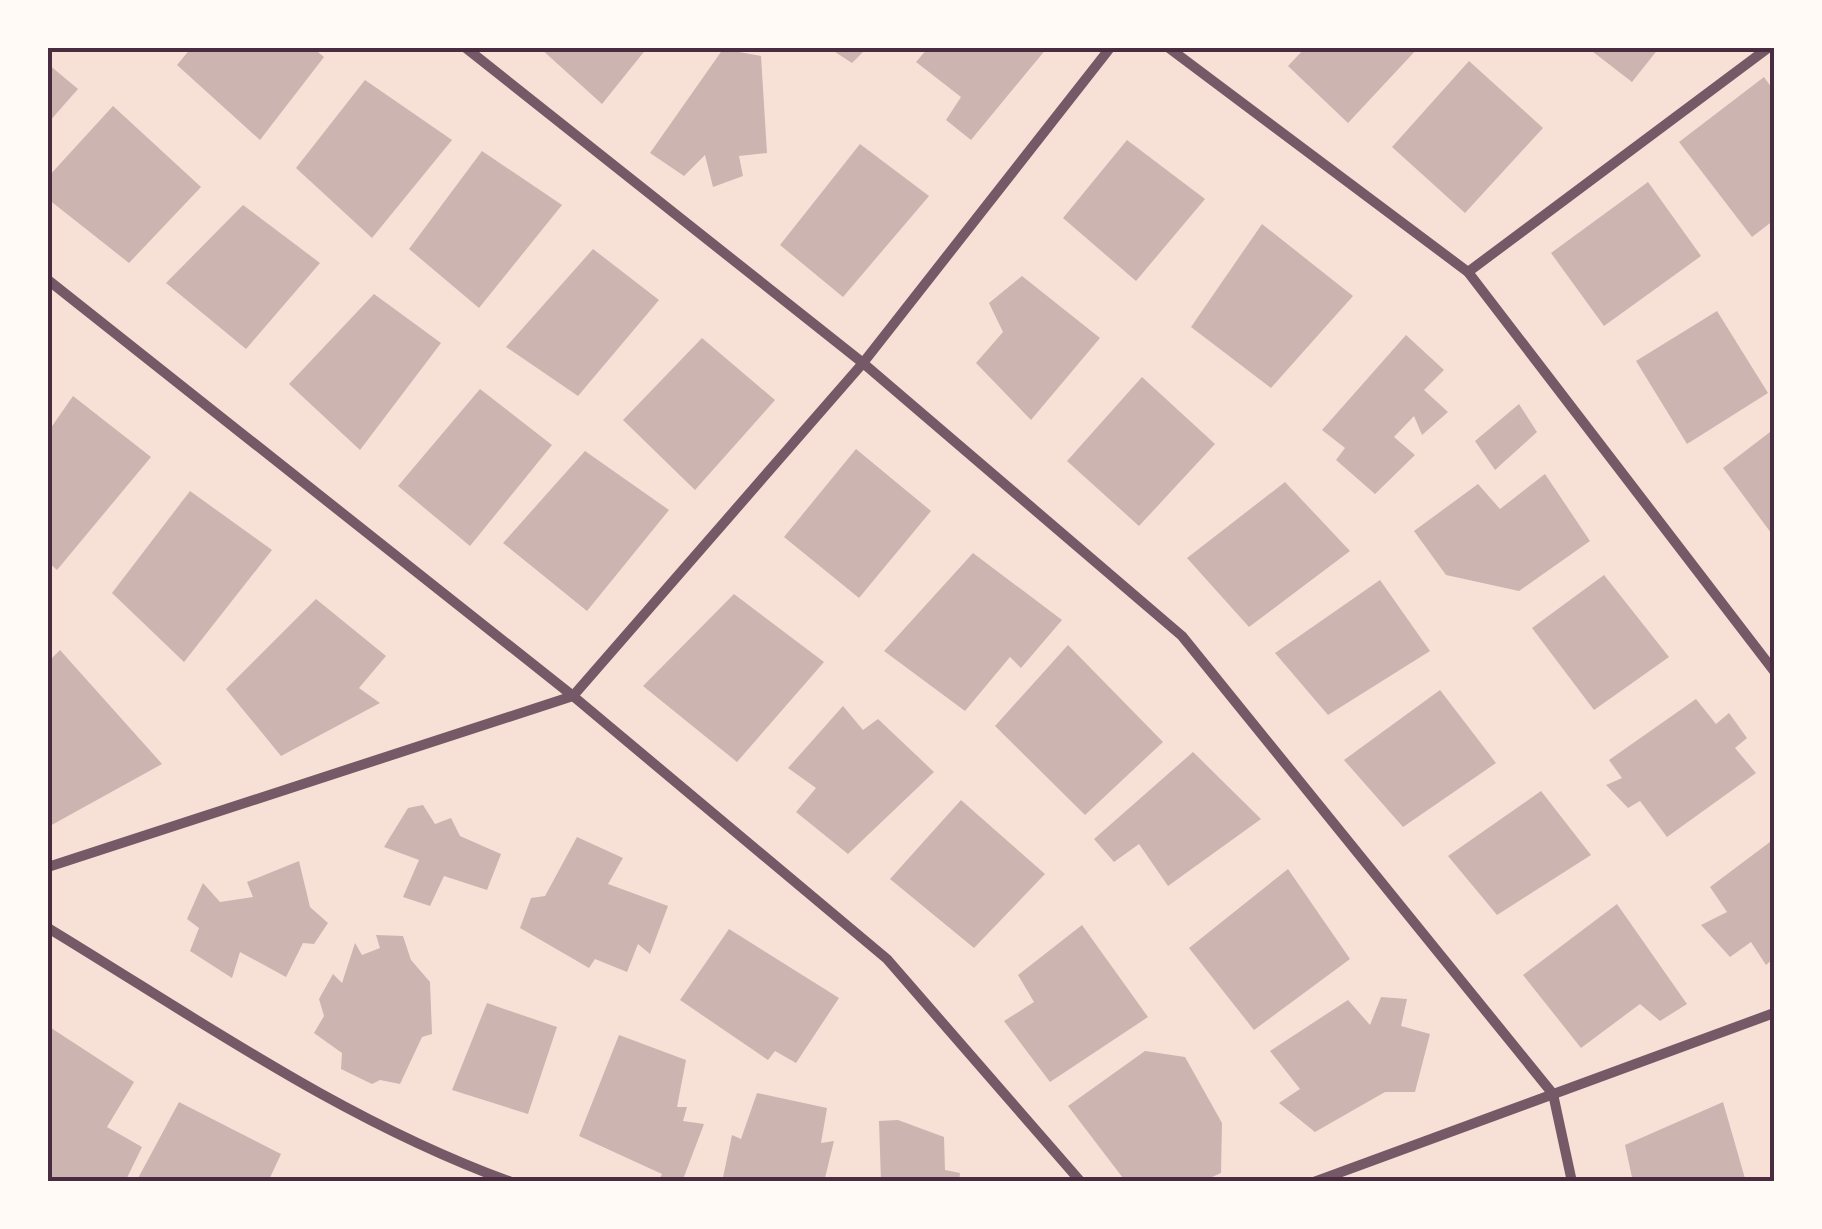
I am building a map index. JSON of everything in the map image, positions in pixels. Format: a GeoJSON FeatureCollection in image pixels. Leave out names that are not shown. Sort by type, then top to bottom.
{"type":"FeatureCollection","features":[{"type":"Feature","properties":{"kind":"street"},"geometry":{"type":"LineString","coordinates":[[466,48],[863,363],[1182,636],[1553,1094],[1572,1182]]}},
{"type":"Feature","properties":{"kind":"street"},"geometry":{"type":"LineString","coordinates":[[48,866],[572,696],[863,363],[1110,48]]}},
{"type":"Feature","properties":{"kind":"street"},"geometry":{"type":"LineString","coordinates":[[1169,48],[1468,272],[1774,671]]}},
{"type":"Feature","properties":{"kind":"street"},"geometry":{"type":"LineString","coordinates":[[1468,272],[1768,48]]}},
{"type":"Feature","properties":{"kind":"street"},"geometry":{"type":"LineString","coordinates":[[48,280],[572,696],[886,959],[1080,1182]]}},
{"type":"Feature","properties":{"kind":"street"},"geometry":{"type":"LineString","coordinates":[[48,928],[335,1102],[442,1156],[511,1182]]}},
{"type":"Feature","properties":{"kind":"street"},"geometry":{"type":"LineString","coordinates":[[1314,1182],[1774,1013]]}},
{"type":"Feature","properties":{"kind":"building"},"geometry":{"type":"Polygon","coordinates":[[[191,48],[313,48],[324,57],[260,140],[177,65],[191,48]]]}},
{"type":"Feature","properties":{"kind":"building"},"geometry":{"type":"Polygon","coordinates":[[[540,48],[647,48],[602,104],[540,48]]]}},
{"type":"Feature","properties":{"kind":"building"},"geometry":{"type":"Polygon","coordinates":[[[829,48],[867,48],[852,63],[829,48]]]}},
{"type":"Feature","properties":{"kind":"building"},"geometry":{"type":"Polygon","coordinates":[[[928,48],[1047,48],[971,140],[946,120],[961,97],[916,62],[928,48]]]}},
{"type":"Feature","properties":{"kind":"building"},"geometry":{"type":"Polygon","coordinates":[[[1305,48],[1418,48],[1348,123],[1288,66],[1305,48]]]}},
{"type":"Feature","properties":{"kind":"building"},"geometry":{"type":"Polygon","coordinates":[[[1588,48],[1659,48],[1632,82],[1588,48]]]}},
{"type":"Feature","properties":{"kind":"building"},"geometry":{"type":"Polygon","coordinates":[[[723,49],[761,56],[767,153],[739,156],[743,176],[713,187],[705,155],[684,176],[650,153],[723,49]]]}},
{"type":"Feature","properties":{"kind":"building"},"geometry":{"type":"Polygon","coordinates":[[[1469,61],[1543,128],[1465,213],[1392,147],[1469,61]]]}},
{"type":"Feature","properties":{"kind":"building"},"geometry":{"type":"Polygon","coordinates":[[[48,64],[78,89],[48,123],[48,64]]]}},
{"type":"Feature","properties":{"kind":"building"},"geometry":{"type":"Polygon","coordinates":[[[1764,77],[1774,91],[1774,220],[1752,237],[1679,142],[1764,77]]]}},
{"type":"Feature","properties":{"kind":"building"},"geometry":{"type":"Polygon","coordinates":[[[365,80],[452,140],[372,238],[296,168],[365,80]]]}},
{"type":"Feature","properties":{"kind":"building"},"geometry":{"type":"Polygon","coordinates":[[[113,106],[201,187],[129,263],[48,199],[48,177],[113,106]]]}},
{"type":"Feature","properties":{"kind":"building"},"geometry":{"type":"Polygon","coordinates":[[[1127,140],[1205,199],[1136,281],[1063,218],[1127,140]]]}},
{"type":"Feature","properties":{"kind":"building"},"geometry":{"type":"Polygon","coordinates":[[[860,144],[929,196],[843,297],[780,245],[860,144]]]}},
{"type":"Feature","properties":{"kind":"building"},"geometry":{"type":"Polygon","coordinates":[[[482,151],[562,205],[479,308],[409,249],[482,151]]]}},
{"type":"Feature","properties":{"kind":"building"},"geometry":{"type":"Polygon","coordinates":[[[1648,182],[1701,256],[1604,326],[1551,253],[1648,182]]]}},
{"type":"Feature","properties":{"kind":"building"},"geometry":{"type":"Polygon","coordinates":[[[243,205],[320,263],[246,349],[166,283],[243,205]]]}},
{"type":"Feature","properties":{"kind":"building"},"geometry":{"type":"Polygon","coordinates":[[[1262,224],[1353,296],[1271,388],[1191,327],[1262,224]]]}},
{"type":"Feature","properties":{"kind":"building"},"geometry":{"type":"Polygon","coordinates":[[[593,249],[659,300],[578,396],[506,347],[593,249]]]}},
{"type":"Feature","properties":{"kind":"building"},"geometry":{"type":"Polygon","coordinates":[[[1022,276],[1100,338],[1031,420],[976,363],[1003,332],[989,303],[1022,276]]]}},
{"type":"Feature","properties":{"kind":"building"},"geometry":{"type":"Polygon","coordinates":[[[374,294],[441,343],[360,450],[289,384],[374,294]]]}},
{"type":"Feature","properties":{"kind":"building"},"geometry":{"type":"Polygon","coordinates":[[[1717,311],[1768,393],[1687,444],[1636,361],[1717,311]]]}},
{"type":"Feature","properties":{"kind":"building"},"geometry":{"type":"Polygon","coordinates":[[[1406,335],[1444,370],[1424,390],[1448,412],[1422,435],[1414,416],[1394,437],[1415,455],[1375,494],[1336,460],[1345,448],[1322,430],[1406,335]]]}},
{"type":"Feature","properties":{"kind":"building"},"geometry":{"type":"Polygon","coordinates":[[[702,338],[775,400],[695,490],[623,420],[702,338]]]}},
{"type":"Feature","properties":{"kind":"building"},"geometry":{"type":"Polygon","coordinates":[[[1142,377],[1215,444],[1139,526],[1067,461],[1142,377]]]}},
{"type":"Feature","properties":{"kind":"building"},"geometry":{"type":"Polygon","coordinates":[[[480,389],[552,445],[470,546],[398,486],[480,389]]]}},
{"type":"Feature","properties":{"kind":"building"},"geometry":{"type":"Polygon","coordinates":[[[73,396],[151,457],[57,570],[48,562],[48,432],[73,396]]]}},
{"type":"Feature","properties":{"kind":"building"},"geometry":{"type":"Polygon","coordinates":[[[1519,404],[1537,432],[1495,470],[1475,441],[1519,404]]]}},
{"type":"Feature","properties":{"kind":"building"},"geometry":{"type":"Polygon","coordinates":[[[1774,429],[1774,537],[1723,468],[1774,429]]]}},
{"type":"Feature","properties":{"kind":"building"},"geometry":{"type":"Polygon","coordinates":[[[856,449],[931,511],[859,598],[784,537],[856,449]]]}},
{"type":"Feature","properties":{"kind":"building"},"geometry":{"type":"Polygon","coordinates":[[[585,451],[669,510],[587,611],[503,543],[585,451]]]}},
{"type":"Feature","properties":{"kind":"building"},"geometry":{"type":"Polygon","coordinates":[[[1545,474],[1590,541],[1519,591],[1446,575],[1414,531],[1478,484],[1500,509],[1545,474]]]}},
{"type":"Feature","properties":{"kind":"building"},"geometry":{"type":"Polygon","coordinates":[[[1285,482],[1350,551],[1249,627],[1187,558],[1285,482]]]}},
{"type":"Feature","properties":{"kind":"building"},"geometry":{"type":"Polygon","coordinates":[[[190,491],[272,550],[184,662],[112,593],[190,491]]]}},
{"type":"Feature","properties":{"kind":"building"},"geometry":{"type":"Polygon","coordinates":[[[973,553],[1062,620],[1021,668],[1010,657],[965,711],[884,651],[973,553]]]}},
{"type":"Feature","properties":{"kind":"building"},"geometry":{"type":"Polygon","coordinates":[[[1604,575],[1669,657],[1594,710],[1532,628],[1604,575]]]}},
{"type":"Feature","properties":{"kind":"building"},"geometry":{"type":"Polygon","coordinates":[[[1380,580],[1430,651],[1328,715],[1275,653],[1380,580]]]}},
{"type":"Feature","properties":{"kind":"building"},"geometry":{"type":"Polygon","coordinates":[[[734,594],[824,662],[737,762],[643,686],[734,594]]]}},
{"type":"Feature","properties":{"kind":"building"},"geometry":{"type":"Polygon","coordinates":[[[316,599],[386,656],[359,688],[380,703],[281,756],[226,689],[316,599]]]}},
{"type":"Feature","properties":{"kind":"building"},"geometry":{"type":"Polygon","coordinates":[[[1068,645],[1163,742],[1085,815],[995,726],[1068,645]]]}},
{"type":"Feature","properties":{"kind":"building"},"geometry":{"type":"Polygon","coordinates":[[[60,650],[162,764],[48,827],[48,662],[60,650]]]}},
{"type":"Feature","properties":{"kind":"building"},"geometry":{"type":"Polygon","coordinates":[[[1440,690],[1496,763],[1403,827],[1344,760],[1440,690]]]}},
{"type":"Feature","properties":{"kind":"building"},"geometry":{"type":"Polygon","coordinates":[[[1696,699],[1716,724],[1729,713],[1747,738],[1735,748],[1756,773],[1667,837],[1640,801],[1628,808],[1606,785],[1622,778],[1609,760],[1696,699]]]}},
{"type":"Feature","properties":{"kind":"building"},"geometry":{"type":"Polygon","coordinates":[[[843,706],[863,730],[878,719],[934,772],[848,854],[796,812],[816,788],[788,768],[843,706]]]}},
{"type":"Feature","properties":{"kind":"building"},"geometry":{"type":"Polygon","coordinates":[[[1193,752],[1261,819],[1168,886],[1139,844],[1114,862],[1094,839],[1193,752]]]}},
{"type":"Feature","properties":{"kind":"building"},"geometry":{"type":"Polygon","coordinates":[[[1541,791],[1591,855],[1497,915],[1448,856],[1541,791]]]}},
{"type":"Feature","properties":{"kind":"building"},"geometry":{"type":"Polygon","coordinates":[[[961,800],[1045,874],[974,948],[890,879],[961,800]]]}},
{"type":"Feature","properties":{"kind":"building"},"geometry":{"type":"Polygon","coordinates":[[[423,805],[435,824],[451,818],[460,836],[501,854],[487,890],[444,876],[430,906],[403,897],[419,860],[384,847],[408,808],[423,805]]]}},
{"type":"Feature","properties":{"kind":"building"},"geometry":{"type":"Polygon","coordinates":[[[577,837],[623,858],[608,884],[668,906],[650,954],[638,944],[627,972],[595,959],[589,968],[520,928],[531,898],[545,896],[577,837]]]}},
{"type":"Feature","properties":{"kind":"building"},"geometry":{"type":"Polygon","coordinates":[[[1774,839],[1774,958],[1766,965],[1751,942],[1730,957],[1701,925],[1727,912],[1710,887],[1774,839]]]}},
{"type":"Feature","properties":{"kind":"building"},"geometry":{"type":"Polygon","coordinates":[[[299,861],[310,907],[328,923],[314,944],[303,943],[286,977],[240,952],[232,978],[190,951],[199,928],[187,919],[203,883],[220,902],[253,897],[247,882],[299,861]]]}},
{"type":"Feature","properties":{"kind":"building"},"geometry":{"type":"Polygon","coordinates":[[[1288,869],[1350,959],[1254,1030],[1189,948],[1288,869]]]}},
{"type":"Feature","properties":{"kind":"building"},"geometry":{"type":"Polygon","coordinates":[[[1617,904],[1687,1004],[1660,1021],[1640,1004],[1581,1048],[1523,975],[1617,904]]]}},
{"type":"Feature","properties":{"kind":"building"},"geometry":{"type":"Polygon","coordinates":[[[1082,925],[1148,1017],[1050,1082],[1004,1021],[1034,1002],[1018,975],[1082,925]]]}},
{"type":"Feature","properties":{"kind":"building"},"geometry":{"type":"Polygon","coordinates":[[[729,929],[839,998],[796,1063],[775,1051],[768,1060],[680,1000],[729,929]]]}},
{"type":"Feature","properties":{"kind":"building"},"geometry":{"type":"Polygon","coordinates":[[[376,935],[403,936],[411,960],[430,982],[432,1034],[422,1037],[400,1084],[380,1080],[372,1084],[341,1069],[342,1053],[314,1033],[324,1016],[319,999],[333,974],[342,983],[355,943],[362,955],[380,948],[376,935]]]}},
{"type":"Feature","properties":{"kind":"building"},"geometry":{"type":"Polygon","coordinates":[[[1381,997],[1407,999],[1401,1026],[1430,1034],[1415,1092],[1385,1092],[1315,1132],[1279,1103],[1300,1089],[1270,1051],[1348,1000],[1370,1025],[1381,997]]]}},
{"type":"Feature","properties":{"kind":"building"},"geometry":{"type":"Polygon","coordinates":[[[487,1003],[557,1027],[528,1114],[452,1090],[487,1003]]]}},
{"type":"Feature","properties":{"kind":"building"},"geometry":{"type":"Polygon","coordinates":[[[48,1026],[134,1082],[107,1127],[142,1147],[125,1182],[48,1182],[48,1026]]]}},
{"type":"Feature","properties":{"kind":"building"},"geometry":{"type":"Polygon","coordinates":[[[619,1035],[686,1060],[677,1107],[687,1107],[683,1121],[704,1124],[682,1182],[658,1182],[662,1174],[579,1136],[619,1035]]]}},
{"type":"Feature","properties":{"kind":"building"},"geometry":{"type":"Polygon","coordinates":[[[1145,1051],[1185,1057],[1222,1123],[1221,1173],[1201,1182],[1126,1182],[1068,1106],[1145,1051]]]}},
{"type":"Feature","properties":{"kind":"building"},"geometry":{"type":"Polygon","coordinates":[[[757,1093],[827,1108],[821,1143],[834,1141],[824,1182],[722,1182],[732,1135],[741,1139],[757,1093]]]}},
{"type":"Feature","properties":{"kind":"building"},"geometry":{"type":"Polygon","coordinates":[[[179,1102],[281,1154],[268,1182],[136,1182],[179,1102]]]}},
{"type":"Feature","properties":{"kind":"building"},"geometry":{"type":"Polygon","coordinates":[[[1723,1102],[1746,1182],[1633,1182],[1625,1145],[1723,1102]]]}},
{"type":"Feature","properties":{"kind":"building"},"geometry":{"type":"Polygon","coordinates":[[[898,1120],[944,1137],[945,1170],[960,1173],[959,1182],[881,1182],[879,1121],[898,1120]]]}}]}
